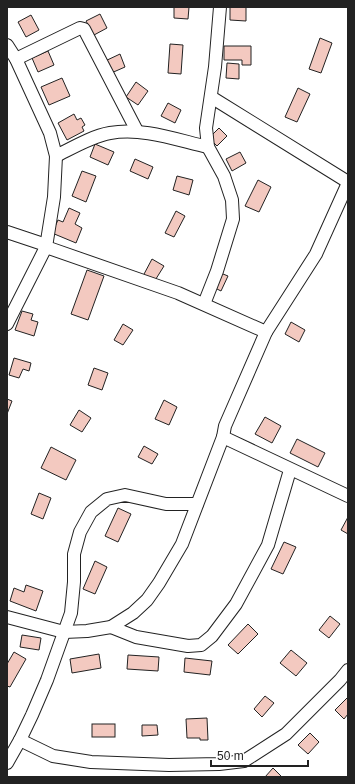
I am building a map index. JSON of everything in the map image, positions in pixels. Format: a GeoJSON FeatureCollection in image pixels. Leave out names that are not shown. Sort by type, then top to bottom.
{"type":"FeatureCollection","features":[{"type":"Feature","properties":{"kind":"street"},"geometry":{"type":"LineString","coordinates":[[204,304],[217,271],[233,219],[232,200],[224,176],[208,147],[206,128],[211,96],[220,7]]}},
{"type":"Feature","properties":{"kind":"street"},"geometry":{"type":"LineString","coordinates":[[16,59],[80,28],[84,29],[138,131]]}},
{"type":"Feature","properties":{"kind":"street"},"geometry":{"type":"LineString","coordinates":[[7,45],[16,59],[50,132],[56,156],[54,197],[46,246],[7,324]]}},
{"type":"Feature","properties":{"kind":"street"},"geometry":{"type":"LineString","coordinates":[[7,617],[64,632],[87,631],[111,627],[132,613],[147,600],[182,544],[223,437],[225,426],[266,332],[316,254],[348,183],[211,96]]}},
{"type":"Feature","properties":{"kind":"street"},"geometry":{"type":"LineString","coordinates":[[56,156],[109,133],[138,131],[208,147]]}},
{"type":"Feature","properties":{"kind":"street"},"geometry":{"type":"LineString","coordinates":[[7,232],[178,293],[266,332]]}},
{"type":"Feature","properties":{"kind":"street"},"geometry":{"type":"LineString","coordinates":[[223,437],[290,470],[348,496]]}},
{"type":"Feature","properties":{"kind":"street"},"geometry":{"type":"LineString","coordinates":[[111,627],[136,637],[188,646],[201,645],[212,636],[236,604],[268,545],[290,470]]}},
{"type":"Feature","properties":{"kind":"street"},"geometry":{"type":"LineString","coordinates":[[7,763],[20,740],[46,680],[71,613],[74,582],[74,554],[80,532],[92,512],[107,499],[125,495],[166,504],[197,504]]}},
{"type":"Feature","properties":{"kind":"street"},"geometry":{"type":"LineString","coordinates":[[20,740],[52,756],[91,762],[169,765],[219,764],[244,761],[286,734],[340,680],[348,670]]}},
{"type":"Feature","properties":{"kind":"building"},"geometry":{"type":"Polygon","coordinates":[[[174,7],[189,7],[188,19],[174,18],[174,7]]]}},
{"type":"Feature","properties":{"kind":"building"},"geometry":{"type":"Polygon","coordinates":[[[230,7],[246,7],[246,21],[230,20],[230,7]]]}},
{"type":"Feature","properties":{"kind":"building"},"geometry":{"type":"Polygon","coordinates":[[[100,14],[107,28],[94,35],[86,21],[100,14]]]}},
{"type":"Feature","properties":{"kind":"building"},"geometry":{"type":"Polygon","coordinates":[[[31,15],[39,30],[26,37],[18,22],[31,15]]]}},
{"type":"Feature","properties":{"kind":"building"},"geometry":{"type":"Polygon","coordinates":[[[320,38],[332,43],[321,73],[309,69],[320,38]]]}},
{"type":"Feature","properties":{"kind":"building"},"geometry":{"type":"Polygon","coordinates":[[[170,44],[183,45],[181,74],[168,73],[170,44]]]}},
{"type":"Feature","properties":{"kind":"building"},"geometry":{"type":"Polygon","coordinates":[[[224,46],[251,46],[251,65],[242,65],[242,60],[224,60],[224,46]]]}},
{"type":"Feature","properties":{"kind":"building"},"geometry":{"type":"Polygon","coordinates":[[[48,51],[54,65],[38,72],[32,58],[48,51]]]}},
{"type":"Feature","properties":{"kind":"building"},"geometry":{"type":"Polygon","coordinates":[[[120,54],[125,67],[109,74],[103,62],[120,54]]]}},
{"type":"Feature","properties":{"kind":"building"},"geometry":{"type":"Polygon","coordinates":[[[227,63],[239,64],[239,79],[226,78],[227,63]]]}},
{"type":"Feature","properties":{"kind":"building"},"geometry":{"type":"Polygon","coordinates":[[[62,78],[70,96],[49,105],[41,87],[62,78]]]}},
{"type":"Feature","properties":{"kind":"building"},"geometry":{"type":"Polygon","coordinates":[[[136,82],[148,91],[138,105],[126,97],[136,82]]]}},
{"type":"Feature","properties":{"kind":"building"},"geometry":{"type":"Polygon","coordinates":[[[298,88],[310,94],[297,122],[285,117],[298,88]]]}},
{"type":"Feature","properties":{"kind":"building"},"geometry":{"type":"Polygon","coordinates":[[[168,103],[181,110],[175,123],[161,116],[168,103]]]}},
{"type":"Feature","properties":{"kind":"building"},"geometry":{"type":"Polygon","coordinates":[[[74,114],[77,120],[81,118],[85,125],[82,127],[84,131],[67,140],[58,123],[74,114]]]}},
{"type":"Feature","properties":{"kind":"building"},"geometry":{"type":"Polygon","coordinates":[[[219,128],[227,136],[217,146],[209,138],[219,128]]]}},
{"type":"Feature","properties":{"kind":"building"},"geometry":{"type":"Polygon","coordinates":[[[95,144],[114,152],[108,165],[90,157],[95,144]]]}},
{"type":"Feature","properties":{"kind":"building"},"geometry":{"type":"Polygon","coordinates":[[[240,152],[246,163],[232,171],[226,159],[240,152]]]}},
{"type":"Feature","properties":{"kind":"building"},"geometry":{"type":"Polygon","coordinates":[[[135,159],[153,167],[148,179],[130,171],[135,159]]]}},
{"type":"Feature","properties":{"kind":"building"},"geometry":{"type":"Polygon","coordinates":[[[82,171],[96,176],[86,202],[72,196],[82,171]]]}},
{"type":"Feature","properties":{"kind":"building"},"geometry":{"type":"Polygon","coordinates":[[[177,176],[193,180],[189,195],[173,190],[177,176]]]}},
{"type":"Feature","properties":{"kind":"building"},"geometry":{"type":"Polygon","coordinates":[[[258,180],[271,187],[259,212],[245,206],[258,180]]]}},
{"type":"Feature","properties":{"kind":"building"},"geometry":{"type":"Polygon","coordinates":[[[69,208],[80,213],[75,224],[82,228],[76,243],[52,233],[58,220],[63,222],[69,208]]]}},
{"type":"Feature","properties":{"kind":"building"},"geometry":{"type":"Polygon","coordinates":[[[176,211],[185,216],[174,237],[165,233],[176,211]]]}},
{"type":"Feature","properties":{"kind":"building"},"geometry":{"type":"Polygon","coordinates":[[[152,259],[164,266],[154,282],[143,276],[152,259]]]}},
{"type":"Feature","properties":{"kind":"building"},"geometry":{"type":"Polygon","coordinates":[[[87,270],[104,276],[88,320],[71,314],[87,270]]]}},
{"type":"Feature","properties":{"kind":"building"},"geometry":{"type":"Polygon","coordinates":[[[213,270],[228,276],[221,291],[207,284],[213,270]]]}},
{"type":"Feature","properties":{"kind":"building"},"geometry":{"type":"Polygon","coordinates":[[[22,311],[33,314],[31,320],[38,322],[34,336],[15,330],[22,311]]]}},
{"type":"Feature","properties":{"kind":"building"},"geometry":{"type":"Polygon","coordinates":[[[291,322],[305,330],[299,342],[285,334],[291,322]]]}},
{"type":"Feature","properties":{"kind":"building"},"geometry":{"type":"Polygon","coordinates":[[[123,324],[133,330],[123,345],[114,340],[123,324]]]}},
{"type":"Feature","properties":{"kind":"building"},"geometry":{"type":"Polygon","coordinates":[[[14,358],[31,363],[29,371],[23,369],[19,378],[9,375],[14,358]]]}},
{"type":"Feature","properties":{"kind":"building"},"geometry":{"type":"Polygon","coordinates":[[[94,368],[108,373],[102,390],[88,385],[94,368]]]}},
{"type":"Feature","properties":{"kind":"building"},"geometry":{"type":"Polygon","coordinates":[[[7,399],[12,401],[7,414],[7,399]]]}},
{"type":"Feature","properties":{"kind":"building"},"geometry":{"type":"Polygon","coordinates":[[[164,400],[177,407],[169,425],[155,419],[164,400]]]}},
{"type":"Feature","properties":{"kind":"building"},"geometry":{"type":"Polygon","coordinates":[[[79,410],[91,418],[82,432],[70,425],[79,410]]]}},
{"type":"Feature","properties":{"kind":"building"},"geometry":{"type":"Polygon","coordinates":[[[265,417],[281,426],[272,443],[255,434],[265,417]]]}},
{"type":"Feature","properties":{"kind":"building"},"geometry":{"type":"Polygon","coordinates":[[[297,439],[325,453],[318,467],[290,453],[297,439]]]}},
{"type":"Feature","properties":{"kind":"building"},"geometry":{"type":"Polygon","coordinates":[[[144,446],[158,454],[152,464],[138,457],[144,446]]]}},
{"type":"Feature","properties":{"kind":"building"},"geometry":{"type":"Polygon","coordinates":[[[51,447],[76,460],[66,480],[41,468],[51,447]]]}},
{"type":"Feature","properties":{"kind":"building"},"geometry":{"type":"Polygon","coordinates":[[[39,493],[51,498],[43,519],[31,514],[39,493]]]}},
{"type":"Feature","properties":{"kind":"building"},"geometry":{"type":"Polygon","coordinates":[[[118,508],[131,514],[118,542],[105,536],[118,508]]]}},
{"type":"Feature","properties":{"kind":"building"},"geometry":{"type":"Polygon","coordinates":[[[348,517],[348,534],[341,530],[348,517]]]}},
{"type":"Feature","properties":{"kind":"building"},"geometry":{"type":"Polygon","coordinates":[[[284,542],[296,547],[283,574],[271,569],[284,542]]]}},
{"type":"Feature","properties":{"kind":"building"},"geometry":{"type":"Polygon","coordinates":[[[95,561],[107,567],[95,594],[83,589],[95,561]]]}},
{"type":"Feature","properties":{"kind":"building"},"geometry":{"type":"Polygon","coordinates":[[[26,585],[43,591],[36,611],[10,601],[14,588],[24,592],[26,585]]]}},
{"type":"Feature","properties":{"kind":"building"},"geometry":{"type":"Polygon","coordinates":[[[330,616],[340,624],[329,638],[319,630],[330,616]]]}},
{"type":"Feature","properties":{"kind":"building"},"geometry":{"type":"Polygon","coordinates":[[[248,624],[258,634],[238,654],[228,645],[248,624]]]}},
{"type":"Feature","properties":{"kind":"building"},"geometry":{"type":"Polygon","coordinates":[[[22,635],[41,638],[39,650],[20,647],[22,635]]]}},
{"type":"Feature","properties":{"kind":"building"},"geometry":{"type":"Polygon","coordinates":[[[291,650],[307,663],[296,676],[280,663],[291,650]]]}},
{"type":"Feature","properties":{"kind":"building"},"geometry":{"type":"Polygon","coordinates":[[[14,652],[26,659],[10,687],[7,686],[7,664],[14,652]]]}},
{"type":"Feature","properties":{"kind":"building"},"geometry":{"type":"Polygon","coordinates":[[[99,654],[101,668],[72,673],[70,659],[99,654]]]}},
{"type":"Feature","properties":{"kind":"building"},"geometry":{"type":"Polygon","coordinates":[[[128,655],[159,657],[158,671],[127,669],[128,655]]]}},
{"type":"Feature","properties":{"kind":"building"},"geometry":{"type":"Polygon","coordinates":[[[185,658],[212,661],[210,675],[184,672],[185,658]]]}},
{"type":"Feature","properties":{"kind":"building"},"geometry":{"type":"Polygon","coordinates":[[[265,696],[274,703],[262,717],[254,709],[265,696]]]}},
{"type":"Feature","properties":{"kind":"building"},"geometry":{"type":"Polygon","coordinates":[[[348,697],[348,714],[344,719],[335,710],[348,697]]]}},
{"type":"Feature","properties":{"kind":"building"},"geometry":{"type":"Polygon","coordinates":[[[207,718],[208,740],[200,740],[200,738],[187,738],[186,719],[207,718]]]}},
{"type":"Feature","properties":{"kind":"building"},"geometry":{"type":"Polygon","coordinates":[[[92,724],[115,724],[115,737],[92,737],[92,724]]]}},
{"type":"Feature","properties":{"kind":"building"},"geometry":{"type":"Polygon","coordinates":[[[142,725],[157,725],[158,735],[142,736],[142,725]]]}},
{"type":"Feature","properties":{"kind":"building"},"geometry":{"type":"Polygon","coordinates":[[[310,733],[319,742],[308,754],[298,745],[310,733]]]}},
{"type":"Feature","properties":{"kind":"building"},"geometry":{"type":"Polygon","coordinates":[[[273,768],[282,777],[265,777],[273,768]]]}}]}
